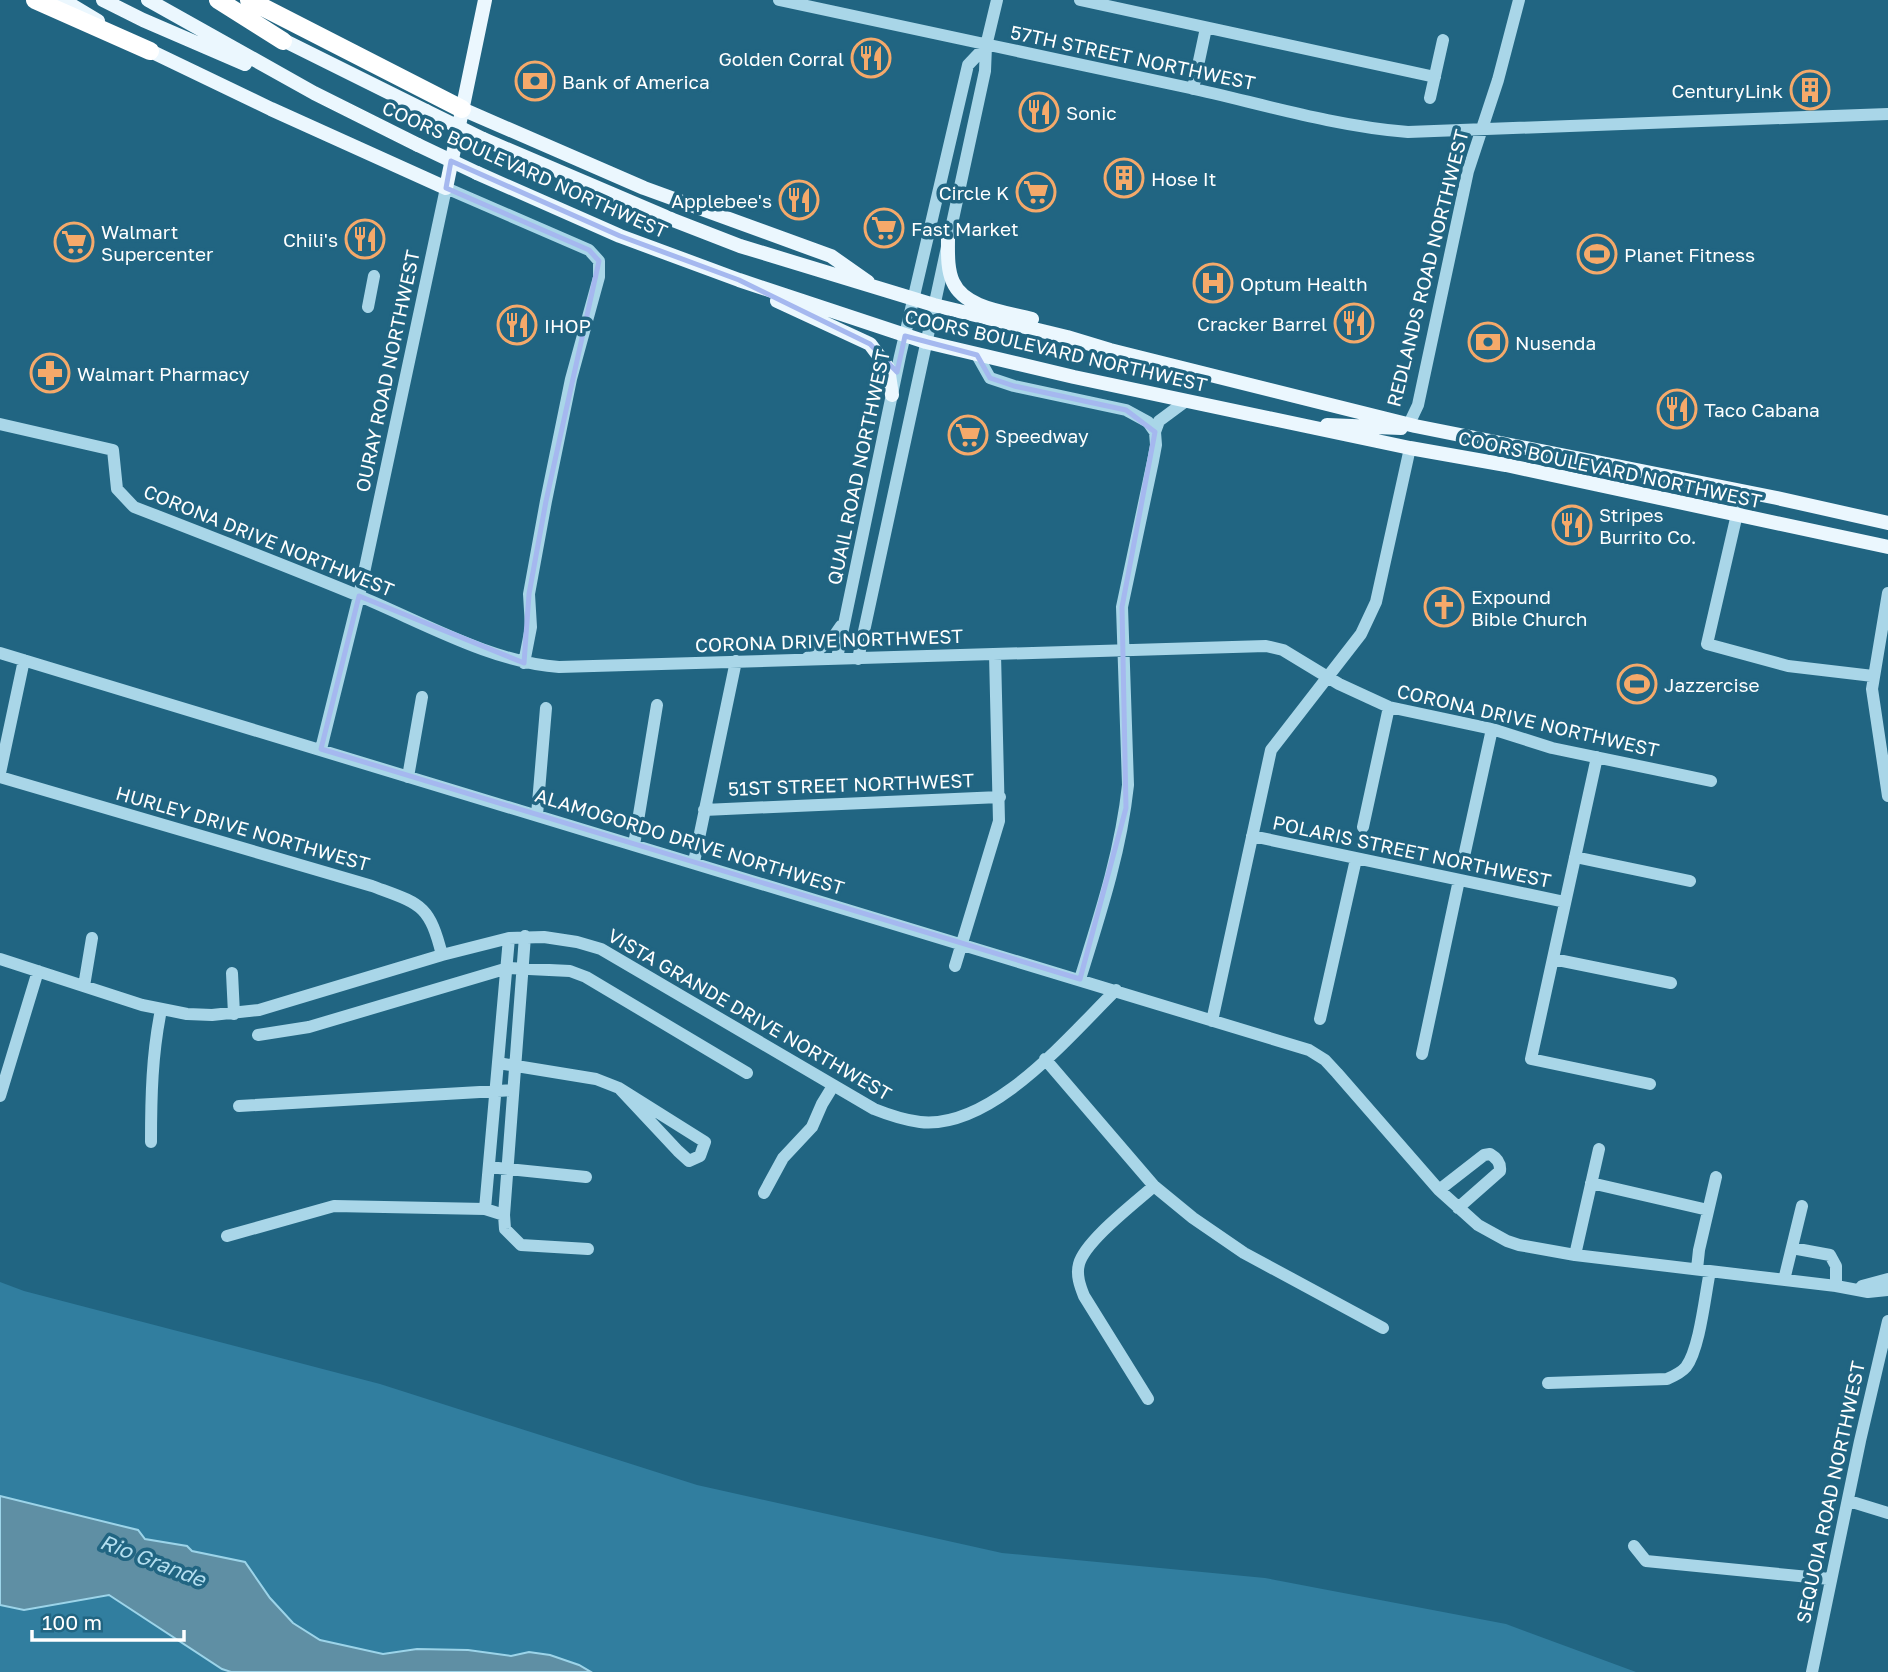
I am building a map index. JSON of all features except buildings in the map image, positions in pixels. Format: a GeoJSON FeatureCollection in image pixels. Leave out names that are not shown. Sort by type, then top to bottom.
{"type":"FeatureCollection","features":[{"type":"Feature","properties":{"kind":"highway"},"geometry":{"type":"LineString","coordinates":[[35,0],[150,51]]}},
{"type":"Feature","properties":{"kind":"highway"},"geometry":{"type":"LineString","coordinates":[[218,0],[283,41]]}},
{"type":"Feature","properties":{"kind":"highway"},"geometry":{"type":"LineString","coordinates":[[249,0],[463,109]]}},
{"type":"Feature","properties":{"kind":"main road"},"geometry":{"type":"LineString","coordinates":[[63,0],[150,51],[446,188]]}},
{"type":"Feature","properties":{"kind":"main road"},"geometry":{"type":"LineString","coordinates":[[103,0],[143,20],[314,93]]}},
{"type":"Feature","properties":{"kind":"main road","name":"COORS BOULEVARD NORTHWEST"},"geometry":{"type":"LineString","coordinates":[[148,0],[314,93],[477,173],[620,236],[739,280],[905,336],[977,355],[1311,428],[1410,449],[1506,465],[1888,547]]}},
{"type":"Feature","properties":{"kind":"main road","name":"COORS BOULEVARD NORTHWEST"},"geometry":{"type":"LineString","coordinates":[[205,0],[483,139],[740,246],[878,289],[1409,424],[1888,523]]}},
{"type":"Feature","properties":{"kind":"main road","name":"OURAY ROAD NORTHWEST"},"geometry":{"type":"LineString","coordinates":[[446,188],[485,0]]}},
{"type":"Feature","properties":{"kind":"main road"},"geometry":{"type":"LineString","coordinates":[[463,109],[644,188],[831,256],[878,289]]}},
{"type":"Feature","properties":{"kind":"main road"},"geometry":{"type":"LineString","coordinates":[[948,238],[948,267],[952,281],[962,295],[977,304],[1046,323],[1067,337]]}},
{"type":"Feature","properties":{"kind":"main road"},"geometry":{"type":"LineString","coordinates":[[739,280],[807,316],[870,344],[888,368],[892,396]]}},
{"type":"Feature","properties":{"kind":"main road"},"geometry":{"type":"LineString","coordinates":[[1311,428],[1333,424],[1402,428],[1409,424]]}},
{"type":"Feature","properties":{"kind":"main road"},"geometry":{"type":"LineString","coordinates":[[1410,449],[1421,439],[1428,437],[1482,445],[1504,444]]}},
{"type":"Feature","properties":{"kind":"street","name":"57TH STREET NORTHWEST"},"geometry":{"type":"LineString","coordinates":[[779,0],[1296,113],[1386,130],[1408,132],[1888,114]]}},
{"type":"Feature","properties":{"kind":"street","name":"QUAIL ROAD NORTHWEST"},"geometry":{"type":"LineString","coordinates":[[858,659],[985,71],[986,46],[997,0]]}},
{"type":"Feature","properties":{"kind":"street"},"geometry":{"type":"LineString","coordinates":[[1080,0],[1435,77]]}},
{"type":"Feature","properties":{"kind":"street","name":"REDLANDS ROAD NORTHWEST"},"geometry":{"type":"LineString","coordinates":[[1409,424],[1418,405],[1468,171],[1498,80],[1519,0]]}},
{"type":"Feature","properties":{"kind":"street"},"geometry":{"type":"LineString","coordinates":[[1193,89],[1206,28]]}},
{"type":"Feature","properties":{"kind":"street"},"geometry":{"type":"LineString","coordinates":[[1430,98],[1443,40]]}},
{"type":"Feature","properties":{"kind":"street","name":"QUAIL ROAD NORTHWEST"},"geometry":{"type":"LineString","coordinates":[[837,658],[905,336],[968,65],[986,46]]}},
{"type":"Feature","properties":{"kind":"street"},"geometry":{"type":"LineString","coordinates":[[446,188],[589,250],[599,261],[599,277],[570,387],[531,586],[531,628],[524,663]]}},
{"type":"Feature","properties":{"kind":"street","name":"OURAY ROAD NORTHWEST"},"geometry":{"type":"LineString","coordinates":[[321,749],[359,596],[446,188]]}},
{"type":"Feature","properties":{"kind":"street"},"geometry":{"type":"LineString","coordinates":[[368,307],[374,276]]}},
{"type":"Feature","properties":{"kind":"street"},"geometry":{"type":"LineString","coordinates":[[977,355],[990,378],[1014,386],[1126,410],[1148,422],[1154,432]]}},
{"type":"Feature","properties":{"kind":"street"},"geometry":{"type":"LineString","coordinates":[[1080,979],[1108,886],[1126,808],[1128,785],[1122,607],[1154,453],[1154,432],[1159,421],[1186,401]]}},
{"type":"Feature","properties":{"kind":"street","name":"CORONA DRIVE NORTHWEST"},"geometry":{"type":"LineString","coordinates":[[0,425],[113,450],[117,489],[134,507],[524,663],[559,667],[1266,646],[1283,650],[1339,684],[1389,707],[1492,729],[1552,748],[1711,782]]}},
{"type":"Feature","properties":{"kind":"street"},"geometry":{"type":"LineString","coordinates":[[1212,1021],[1270,750],[1361,634],[1376,603],[1410,449]]}},
{"type":"Feature","properties":{"kind":"street"},"geometry":{"type":"LineString","coordinates":[[1739,491],[1737,514],[1707,644],[1788,666],[1873,676]]}},
{"type":"Feature","properties":{"kind":"street"},"geometry":{"type":"LineString","coordinates":[[860,558],[878,562]]}},
{"type":"Feature","properties":{"kind":"street"},"geometry":{"type":"LineString","coordinates":[[1888,593],[1873,676],[1877,725],[1888,796]]}},
{"type":"Feature","properties":{"kind":"street"},"geometry":{"type":"LineString","coordinates":[[804,660],[832,639],[846,620]]}},
{"type":"Feature","properties":{"kind":"street","name":"ALAMOGORDO DRIVE NORTHWEST"},"geometry":{"type":"LineString","coordinates":[[0,653],[1309,1050],[1325,1060],[1439,1190]]}},
{"type":"Feature","properties":{"kind":"street"},"geometry":{"type":"LineString","coordinates":[[955,966],[999,821],[995,654]]}},
{"type":"Feature","properties":{"kind":"street"},"geometry":{"type":"LineString","coordinates":[[0,775],[24,660]]}},
{"type":"Feature","properties":{"kind":"street"},"geometry":{"type":"LineString","coordinates":[[694,862],[736,662]]}},
{"type":"Feature","properties":{"kind":"street"},"geometry":{"type":"LineString","coordinates":[[408,777],[422,697]]}},
{"type":"Feature","properties":{"kind":"street"},"geometry":{"type":"LineString","coordinates":[[634,845],[657,705]]}},
{"type":"Feature","properties":{"kind":"street"},"geometry":{"type":"LineString","coordinates":[[1363,827],[1389,707]]}},
{"type":"Feature","properties":{"kind":"street"},"geometry":{"type":"LineString","coordinates":[[537,815],[546,708]]}},
{"type":"Feature","properties":{"kind":"street"},"geometry":{"type":"LineString","coordinates":[[1465,852],[1492,729]]}},
{"type":"Feature","properties":{"kind":"street"},"geometry":{"type":"LineString","coordinates":[[1597,757],[1531,1059],[1650,1084]]}},
{"type":"Feature","properties":{"kind":"street","name":"HURLEY DRIVE NORTHWEST"},"geometry":{"type":"LineString","coordinates":[[0,775],[372,886],[415,902],[432,920],[442,955]]}},
{"type":"Feature","properties":{"kind":"street","name":"51ST STREET NORTHWEST"},"geometry":{"type":"LineString","coordinates":[[704,810],[1000,797]]}},
{"type":"Feature","properties":{"kind":"street","name":"POLARIS STREET NORTHWEST"},"geometry":{"type":"LineString","coordinates":[[1252,836],[1565,902]]}},
{"type":"Feature","properties":{"kind":"street"},"geometry":{"type":"LineString","coordinates":[[1575,857],[1690,881]]}},
{"type":"Feature","properties":{"kind":"street"},"geometry":{"type":"LineString","coordinates":[[1320,1019],[1356,859]]}},
{"type":"Feature","properties":{"kind":"street"},"geometry":{"type":"LineString","coordinates":[[1422,1054],[1459,880]]}},
{"type":"Feature","properties":{"kind":"street"},"geometry":{"type":"LineString","coordinates":[[525,936],[505,1229],[521,1245],[588,1249]]}},
{"type":"Feature","properties":{"kind":"street","name":"VISTA GRANDE DRIVE NORTHWEST"},"geometry":{"type":"LineString","coordinates":[[0,959],[161,1010],[199,1015],[234,1014],[259,1010],[442,955],[509,939],[525,936],[560,939],[601,950],[833,1086],[888,1114],[922,1122],[941,1121],[992,1104],[1045,1059],[1116,990]]}},
{"type":"Feature","properties":{"kind":"street"},"geometry":{"type":"LineString","coordinates":[[84,986],[92,938]]}},
{"type":"Feature","properties":{"kind":"street"},"geometry":{"type":"LineString","coordinates":[[485,1209],[509,939]]}},
{"type":"Feature","properties":{"kind":"street"},"geometry":{"type":"LineString","coordinates":[[1553,959],[1671,983]]}},
{"type":"Feature","properties":{"kind":"street"},"geometry":{"type":"LineString","coordinates":[[258,1035],[309,1027],[508,968],[523,967],[570,971],[586,977],[747,1073]]}},
{"type":"Feature","properties":{"kind":"street"},"geometry":{"type":"LineString","coordinates":[[0,1096],[38,971]]}},
{"type":"Feature","properties":{"kind":"street"},"geometry":{"type":"LineString","coordinates":[[232,973],[234,1014]]}},
{"type":"Feature","properties":{"kind":"street"},"geometry":{"type":"LineString","coordinates":[[151,1142],[151,1078],[161,1010]]}},
{"type":"Feature","properties":{"kind":"street"},"geometry":{"type":"LineString","coordinates":[[1045,1059],[1154,1186],[1193,1218],[1244,1253],[1383,1328]]}},
{"type":"Feature","properties":{"kind":"street"},"geometry":{"type":"LineString","coordinates":[[498,1063],[585,1076],[619,1088],[705,1142],[700,1157],[690,1161],[678,1152],[619,1088]]}},
{"type":"Feature","properties":{"kind":"street"},"geometry":{"type":"LineString","coordinates":[[764,1193],[783,1158],[812,1127],[833,1086]]}},
{"type":"Feature","properties":{"kind":"street"},"geometry":{"type":"LineString","coordinates":[[239,1106],[513,1090]]}},
{"type":"Feature","properties":{"kind":"street"},"geometry":{"type":"LineString","coordinates":[[1575,1255],[1599,1149]]}},
{"type":"Feature","properties":{"kind":"street"},"geometry":{"type":"LineString","coordinates":[[1458,1208],[1500,1171],[1501,1166],[1490,1154],[1484,1155],[1439,1190],[1458,1208],[1491,1234],[1507,1241],[1575,1255],[1855,1288],[1868,1292],[1888,1290]]}},
{"type":"Feature","properties":{"kind":"street"},"geometry":{"type":"LineString","coordinates":[[489,1167],[586,1177]]}},
{"type":"Feature","properties":{"kind":"street"},"geometry":{"type":"LineString","coordinates":[[1548,1383],[1667,1379],[1685,1368],[1690,1359],[1704,1304],[1703,1270],[1708,1210],[1716,1177]]}},
{"type":"Feature","properties":{"kind":"street"},"geometry":{"type":"LineString","coordinates":[[1591,1183],[1708,1210]]}},
{"type":"Feature","properties":{"kind":"street"},"geometry":{"type":"LineString","coordinates":[[1148,1399],[1084,1296],[1078,1269],[1089,1245],[1154,1186]]}},
{"type":"Feature","properties":{"kind":"street"},"geometry":{"type":"LineString","coordinates":[[227,1236],[334,1206],[485,1209],[504,1215]]}},
{"type":"Feature","properties":{"kind":"street"},"geometry":{"type":"LineString","coordinates":[[1784,1280],[1802,1206]]}},
{"type":"Feature","properties":{"kind":"street"},"geometry":{"type":"LineString","coordinates":[[1792,1248],[1830,1255],[1836,1266],[1836,1286]]}},
{"type":"Feature","properties":{"kind":"street"},"geometry":{"type":"LineString","coordinates":[[1855,1288],[1888,1279]]}},
{"type":"Feature","properties":{"kind":"street","name":"SEQUOIA ROAD NORTHWEST"},"geometry":{"type":"LineString","coordinates":[[1812,1672],[1888,1321]]}},
{"type":"Feature","properties":{"kind":"street"},"geometry":{"type":"LineString","coordinates":[[1849,1501],[1888,1513]]}},
{"type":"Feature","properties":{"kind":"street"},"geometry":{"type":"LineString","coordinates":[[1634,1546],[1646,1561],[1830,1579]]}},
{"type":"Feature","properties":{"kind":"highlighted area"},"geometry":{"type":"Polygon","coordinates":[[[451,161],[620,236],[739,280],[870,344],[897,372],[905,336],[977,355],[990,378],[1014,386],[1126,410],[1155,432],[1122,607],[1126,808],[1080,979],[321,749],[359,596],[524,663],[529,594],[546,501],[599,261],[589,250],[446,188],[451,161]]]}},
{"type":"Feature","properties":{"kind":"shaded area"},"geometry":{"type":"Polygon","coordinates":[[[0,1282],[24,1291],[380,1384],[697,1485],[1002,1553],[1265,1578],[1506,1624],[1636,1672],[591,1672],[579,1665],[530,1652],[511,1656],[468,1650],[417,1649],[383,1654],[320,1640],[293,1623],[270,1598],[244,1562],[192,1551],[187,1546],[145,1539],[93,1518],[75,1516],[0,1496],[0,1282]]]}},
{"type":"Feature","properties":{"kind":"shaded area"},"geometry":{"type":"Polygon","coordinates":[[[109,1595],[222,1669],[231,1672],[0,1672],[0,1605],[24,1610],[109,1595]]]}},
{"type":"Feature","properties":{"kind":"water","name":"Rio Grande"},"geometry":{"type":"Polygon","coordinates":[[[0,1496],[138,1530],[145,1539],[187,1546],[192,1551],[245,1562],[270,1598],[293,1623],[320,1640],[383,1654],[417,1649],[468,1650],[511,1656],[529,1652],[550,1655],[591,1672],[231,1672],[222,1669],[109,1595],[24,1610],[0,1605],[0,1496]]]}},
{"type":"Feature","properties":{"kind":"place","name":"Golden Corral"},"geometry":{"type":"Point","coordinates":[871,58]}},
{"type":"Feature","properties":{"kind":"place","name":"Bank of America"},"geometry":{"type":"Point","coordinates":[535,81]}},
{"type":"Feature","properties":{"kind":"place","name":"CenturyLink"},"geometry":{"type":"Point","coordinates":[1810,90]}},
{"type":"Feature","properties":{"kind":"place","name":"Sonic"},"geometry":{"type":"Point","coordinates":[1039,112]}},
{"type":"Feature","properties":{"kind":"place","name":"Hose It"},"geometry":{"type":"Point","coordinates":[1124,178]}},
{"type":"Feature","properties":{"kind":"place","name":"Circle K"},"geometry":{"type":"Point","coordinates":[1036,192]}},
{"type":"Feature","properties":{"kind":"place","name":"Applebee's"},"geometry":{"type":"Point","coordinates":[799,200]}},
{"type":"Feature","properties":{"kind":"place","name":"Fast Market"},"geometry":{"type":"Point","coordinates":[884,228]}},
{"type":"Feature","properties":{"kind":"place","name":"Chili's"},"geometry":{"type":"Point","coordinates":[365,239]}},
{"type":"Feature","properties":{"kind":"place","name":"Walmart Supercenter"},"geometry":{"type":"Point","coordinates":[74,242]}},
{"type":"Feature","properties":{"kind":"place","name":"Planet Fitness"},"geometry":{"type":"Point","coordinates":[1597,254]}},
{"type":"Feature","properties":{"kind":"place","name":"Optum Health"},"geometry":{"type":"Point","coordinates":[1213,283]}},
{"type":"Feature","properties":{"kind":"place","name":"Cracker Barrel"},"geometry":{"type":"Point","coordinates":[1354,323]}},
{"type":"Feature","properties":{"kind":"place","name":"IHOP"},"geometry":{"type":"Point","coordinates":[517,325]}},
{"type":"Feature","properties":{"kind":"place","name":"Nusenda"},"geometry":{"type":"Point","coordinates":[1488,342]}},
{"type":"Feature","properties":{"kind":"place","name":"Walmart Pharmacy"},"geometry":{"type":"Point","coordinates":[50,373]}},
{"type":"Feature","properties":{"kind":"place","name":"Taco Cabana"},"geometry":{"type":"Point","coordinates":[1677,409]}},
{"type":"Feature","properties":{"kind":"place","name":"Speedway"},"geometry":{"type":"Point","coordinates":[968,435]}},
{"type":"Feature","properties":{"kind":"place","name":"Stripes Burrito Co."},"geometry":{"type":"Point","coordinates":[1572,525]}},
{"type":"Feature","properties":{"kind":"place","name":"Expound Bible Church"},"geometry":{"type":"Point","coordinates":[1444,607]}},
{"type":"Feature","properties":{"kind":"place","name":"Jazzercise"},"geometry":{"type":"Point","coordinates":[1637,684]}}]}
